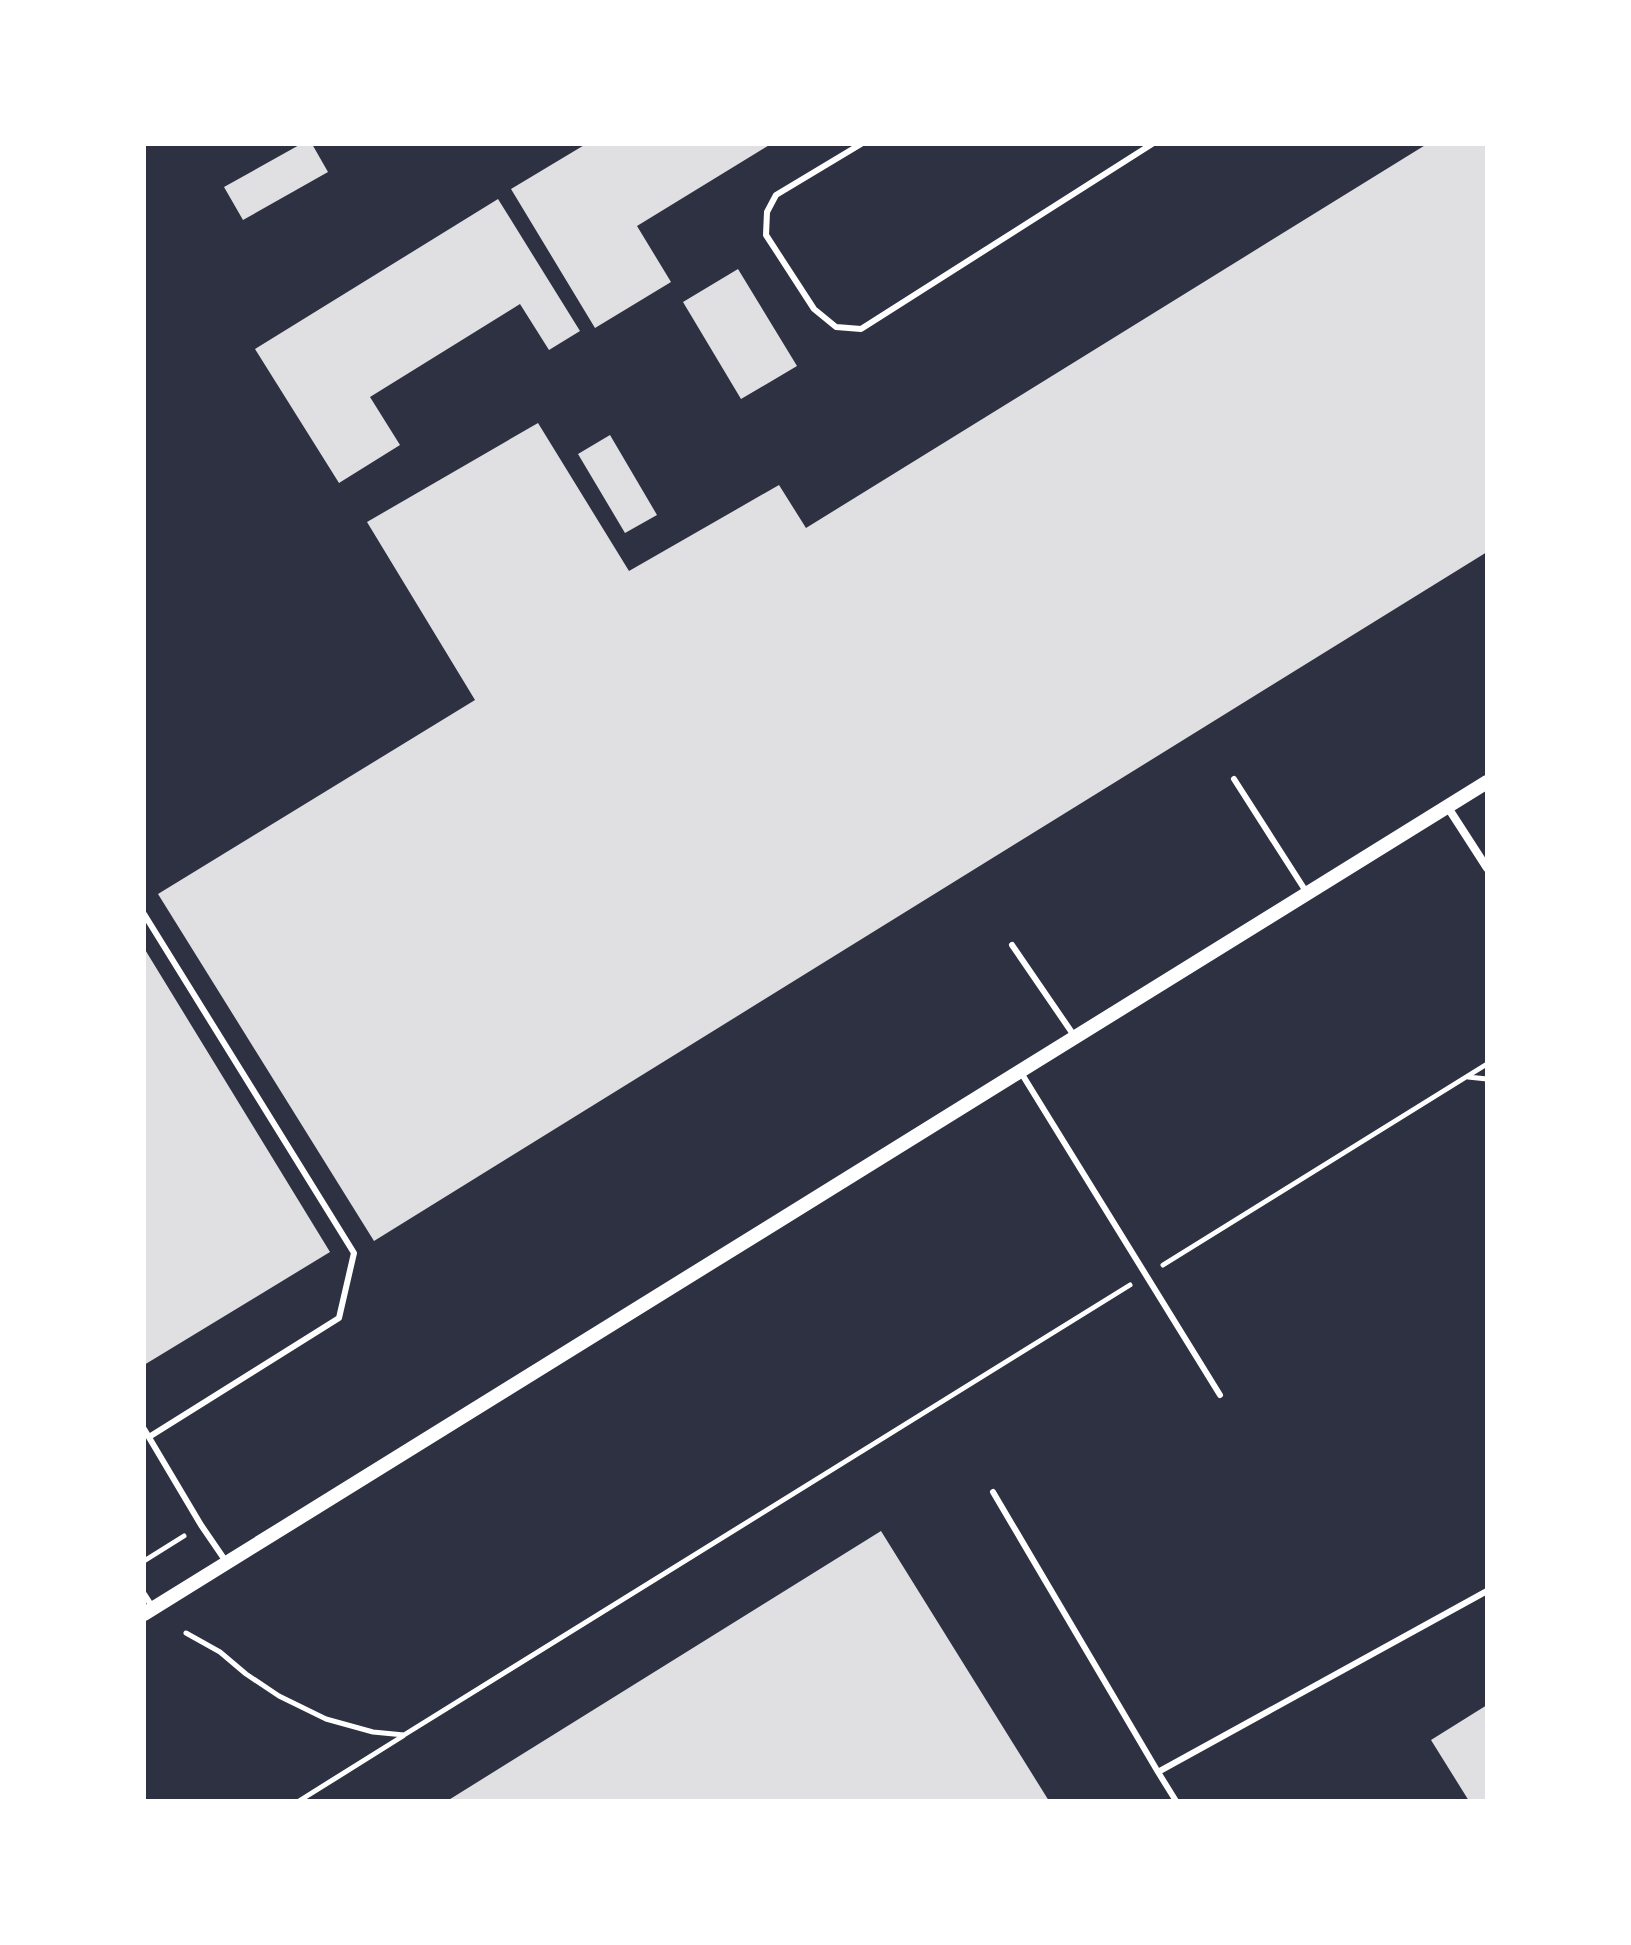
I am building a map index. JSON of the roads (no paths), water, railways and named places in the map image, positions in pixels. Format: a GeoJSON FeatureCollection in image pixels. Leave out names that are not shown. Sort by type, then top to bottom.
{"type":"FeatureCollection","features":[{"type":"Feature","properties":{"kind":"street"},"geometry":{"type":"LineString","coordinates":[[148,1611],[1487,782]]}},
{"type":"Feature","properties":{"kind":"street"},"geometry":{"type":"LineString","coordinates":[[1447,806],[1487,868]]}},
{"type":"Feature","properties":{"kind":"lane"},"geometry":{"type":"LineString","coordinates":[[861,144],[776,195],[767,212],[766,235],[814,309],[836,327],[861,329],[1152,144]]}},
{"type":"Feature","properties":{"kind":"lane"},"geometry":{"type":"LineString","coordinates":[[1234,779],[1307,893]]}},
{"type":"Feature","properties":{"kind":"lane"},"geometry":{"type":"LineString","coordinates":[[144,914],[354,1253],[339,1318],[149,1437]]}},
{"type":"Feature","properties":{"kind":"lane"},"geometry":{"type":"LineString","coordinates":[[1012,945],[1075,1037]]}},
{"type":"Feature","properties":{"kind":"lane"},"geometry":{"type":"LineString","coordinates":[[1020,1071],[1220,1395]]}},
{"type":"Feature","properties":{"kind":"lane"},"geometry":{"type":"LineString","coordinates":[[144,1429],[227,1563]]}},
{"type":"Feature","properties":{"kind":"lane"},"geometry":{"type":"LineString","coordinates":[[993,1492],[1176,1801]]}},
{"type":"Feature","properties":{"kind":"lane"},"geometry":{"type":"LineString","coordinates":[[1158,1772],[1487,1591]]}},
{"type":"Feature","properties":{"kind":"lane"},"geometry":{"type":"LineString","coordinates":[[144,1594],[148,1611]]}}]}
